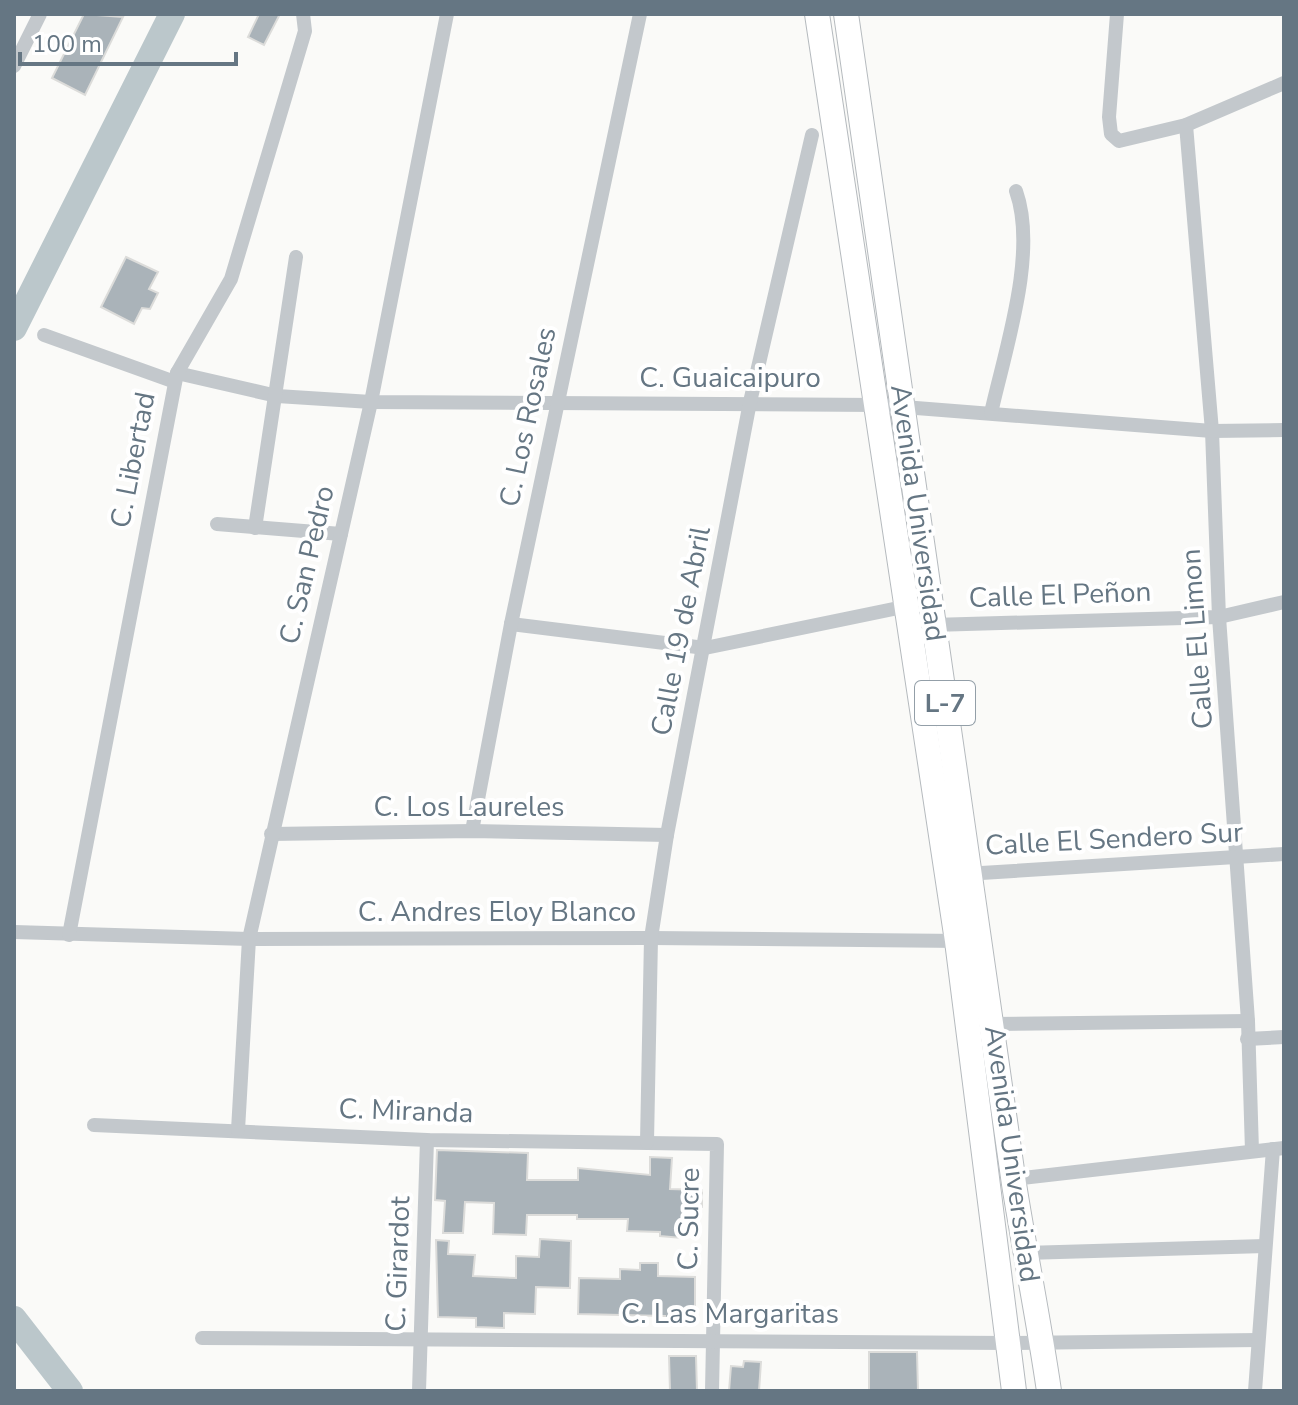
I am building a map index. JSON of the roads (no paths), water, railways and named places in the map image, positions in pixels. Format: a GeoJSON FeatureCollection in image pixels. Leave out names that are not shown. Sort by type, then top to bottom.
{"type":"FeatureCollection","features":[{"type":"Feature","properties":{"kind":"main road","name":"Avenida Universidad"},"geometry":{"type":"LineString","coordinates":[[817,14],[948,877],[992,1024],[1025,1253],[1049,1391]]}},
{"type":"Feature","properties":{"kind":"main road","name":"Avenida Universidad"},"geometry":{"type":"LineString","coordinates":[[846,14],[904,406],[932,625],[972,872],[969,941],[1014,1391]]}},
{"type":"Feature","properties":{"kind":"street"},"geometry":{"type":"LineString","coordinates":[[14,66],[40,14]]}},
{"type":"Feature","properties":{"kind":"street","name":"C. Libertad"},"geometry":{"type":"LineString","coordinates":[[69,935],[176,377],[231,279],[305,31],[303,14]]}},
{"type":"Feature","properties":{"kind":"street","name":"C. San Pedro"},"geometry":{"type":"LineString","coordinates":[[238,1130],[249,939],[371,402],[447,14]]}},
{"type":"Feature","properties":{"kind":"street","name":"C. Los Rosales"},"geometry":{"type":"LineString","coordinates":[[472,831],[511,624],[640,14]]}},
{"type":"Feature","properties":{"kind":"street"},"geometry":{"type":"LineString","coordinates":[[1117,14],[1111,134],[1124,141],[1186,125],[1284,83]]}},
{"type":"Feature","properties":{"kind":"street","name":"Calle El Limon"},"geometry":{"type":"LineString","coordinates":[[1186,125],[1212,431],[1219,617],[1239,860],[1252,1151]]}},
{"type":"Feature","properties":{"kind":"street","name":"Calle 19 de Abril"},"geometry":{"type":"LineString","coordinates":[[647,1142],[651,938],[667,835],[750,402],[812,135]]}},
{"type":"Feature","properties":{"kind":"street"},"geometry":{"type":"LineString","coordinates":[[991,413],[1022,254],[1023,223],[1016,191]]}},
{"type":"Feature","properties":{"kind":"street"},"geometry":{"type":"LineString","coordinates":[[255,528],[296,257]]}},
{"type":"Feature","properties":{"kind":"street","name":"C. Guaicaipuro"},"geometry":{"type":"LineString","coordinates":[[44,335],[176,377],[277,396],[371,402],[878,405],[1212,431],[1284,430]]}},
{"type":"Feature","properties":{"kind":"street"},"geometry":{"type":"LineString","coordinates":[[217,524],[341,534]]}},
{"type":"Feature","properties":{"kind":"street","name":"Calle El Peñon"},"geometry":{"type":"LineString","coordinates":[[932,625],[1219,617],[1284,602]]}},
{"type":"Feature","properties":{"kind":"street"},"geometry":{"type":"LineString","coordinates":[[511,624],[705,648],[908,606]]}},
{"type":"Feature","properties":{"kind":"street","name":"C. Los Laureles"},"geometry":{"type":"LineString","coordinates":[[271,834],[472,831],[667,835]]}},
{"type":"Feature","properties":{"kind":"street","name":"Calle El Sendero Sur"},"geometry":{"type":"LineString","coordinates":[[948,877],[972,872],[1239,860],[1284,854]]}},
{"type":"Feature","properties":{"kind":"street","name":"C. Andres Eloy Blanco"},"geometry":{"type":"LineString","coordinates":[[14,932],[249,939],[969,941]]}},
{"type":"Feature","properties":{"kind":"street"},"geometry":{"type":"LineString","coordinates":[[992,1024],[1248,1021]]}},
{"type":"Feature","properties":{"kind":"street"},"geometry":{"type":"LineString","coordinates":[[1247,1039],[1284,1037]]}},
{"type":"Feature","properties":{"kind":"street","name":"C. Miranda"},"geometry":{"type":"LineString","coordinates":[[94,1125],[427,1140],[717,1144]]}},
{"type":"Feature","properties":{"kind":"street","name":"C. Girardot"},"geometry":{"type":"LineString","coordinates":[[419,1391],[427,1140]]}},
{"type":"Feature","properties":{"kind":"street","name":"C. Sucre"},"geometry":{"type":"LineString","coordinates":[[712,1391],[717,1144]]}},
{"type":"Feature","properties":{"kind":"street"},"geometry":{"type":"LineString","coordinates":[[1014,1179],[1278,1148],[1265,1246],[1255,1391]]}},
{"type":"Feature","properties":{"kind":"street"},"geometry":{"type":"LineString","coordinates":[[1025,1253],[1265,1246]]}},
{"type":"Feature","properties":{"kind":"street","name":"C. Las Margaritas"},"geometry":{"type":"LineString","coordinates":[[202,1338],[1008,1343],[1042,1340],[1258,1340]]}},
{"type":"Feature","properties":{"kind":"waterway"},"geometry":{"type":"LineString","coordinates":[[14,328],[172,14]]}},
{"type":"Feature","properties":{"kind":"waterway"},"geometry":{"type":"LineString","coordinates":[[14,1319],[70,1391]]}}]}
